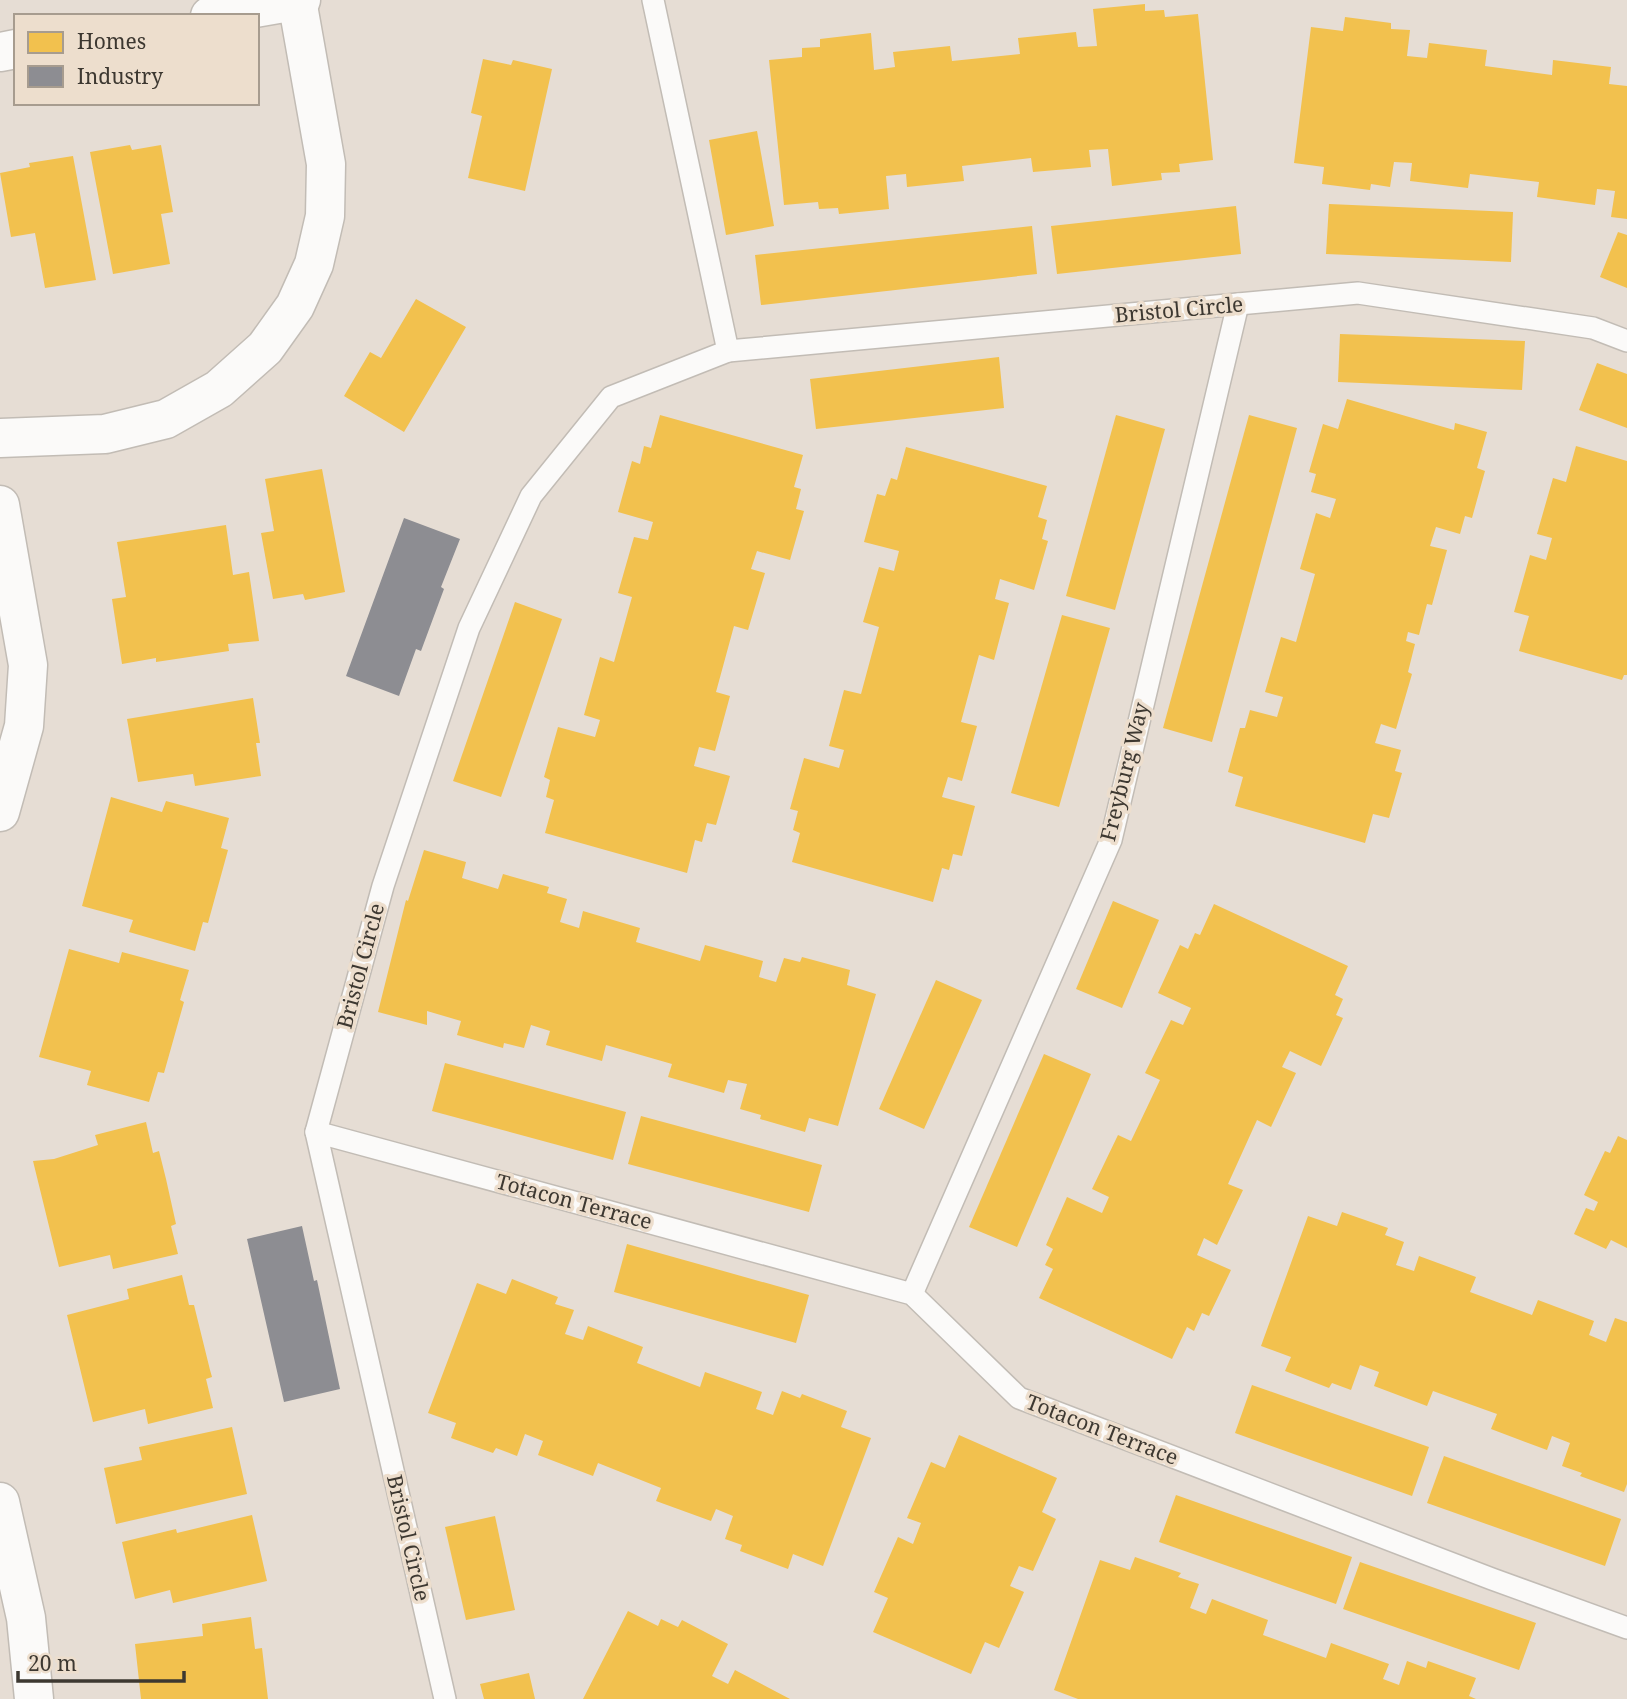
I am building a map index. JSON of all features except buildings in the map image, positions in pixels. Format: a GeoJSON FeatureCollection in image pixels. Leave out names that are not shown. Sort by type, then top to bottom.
{"type":"FeatureCollection","features":[{"type":"Feature","properties":{"kind":"street"},"geometry":{"type":"LineString","coordinates":[[0,438],[105,434],[166,419],[219,389],[265,348],[295,306],[314,264],[325,216],[326,164],[298,0],[221,14]]}},
{"type":"Feature","properties":{"kind":"street"},"geometry":{"type":"LineString","coordinates":[[0,505],[28,664],[24,726],[0,812]]}},
{"type":"Feature","properties":{"kind":"street"},"geometry":{"type":"LineString","coordinates":[[0,1503],[26,1618],[34,1699]]}},
{"type":"Feature","properties":{"kind":"lane"},"geometry":{"type":"LineString","coordinates":[[653,0],[728,351]]}},
{"type":"Feature","properties":{"kind":"lane","name":"Bristol Circle"},"geometry":{"type":"LineString","coordinates":[[445,1699],[316,1132],[383,886],[469,628],[531,496],[611,397],[728,351],[1358,293],[1593,328],[1627,341]]}},
{"type":"Feature","properties":{"kind":"lane","name":"Freyburg Way"},"geometry":{"type":"LineString","coordinates":[[912,1294],[1111,840],[1238,304]]}},
{"type":"Feature","properties":{"kind":"lane","name":"Totacon Terrace"},"geometry":{"type":"LineString","coordinates":[[316,1132],[912,1294],[1019,1398],[1627,1628]]}}]}
